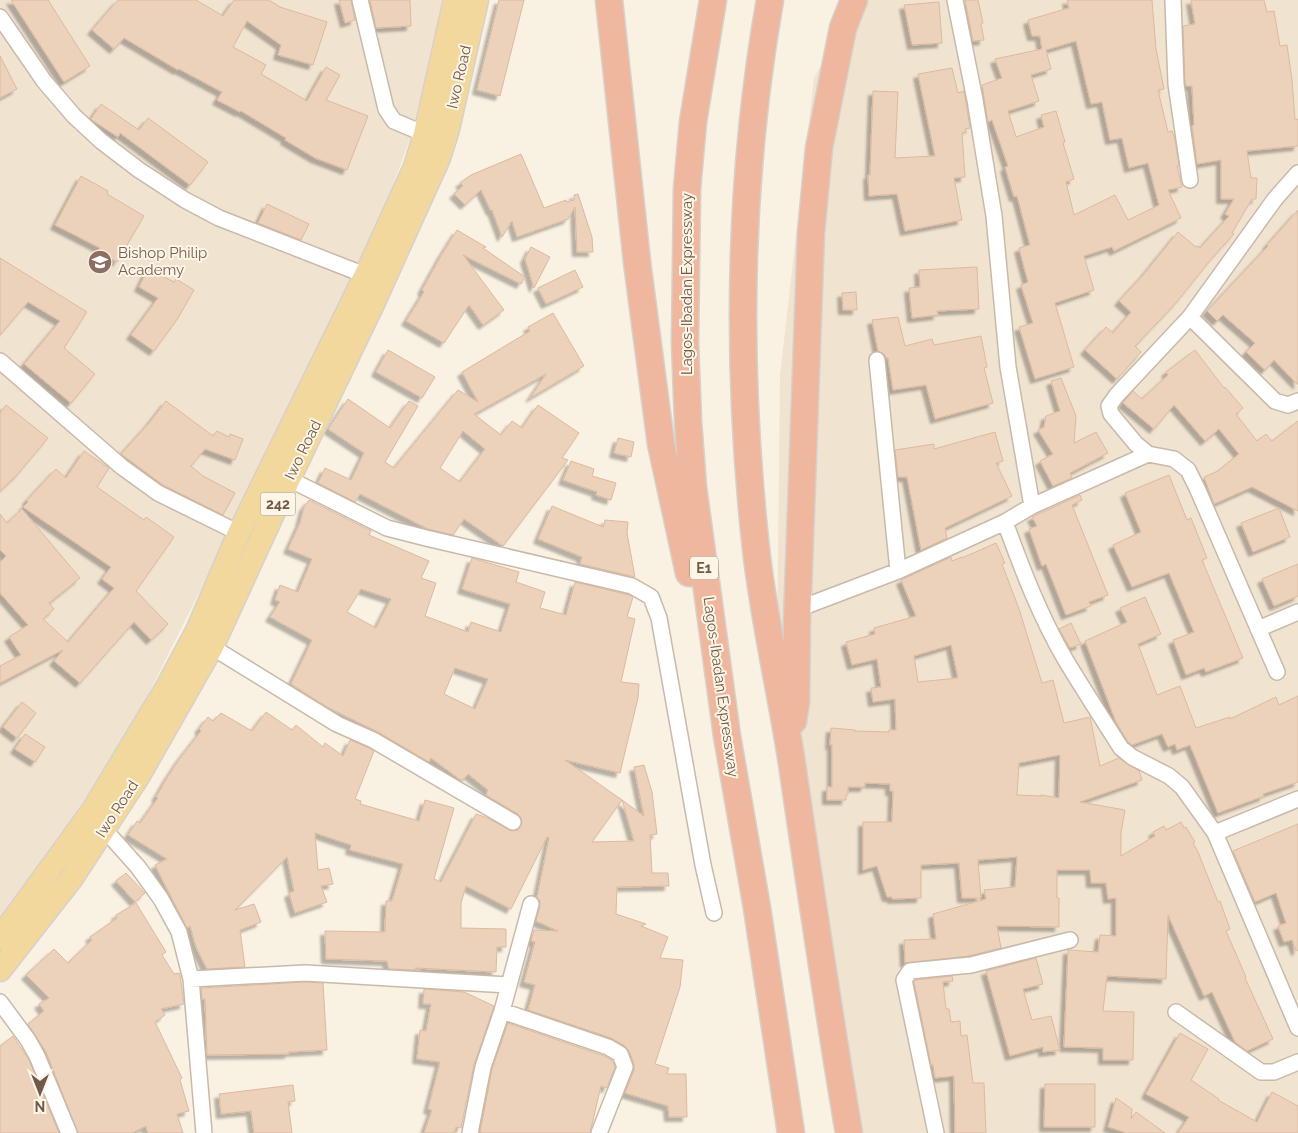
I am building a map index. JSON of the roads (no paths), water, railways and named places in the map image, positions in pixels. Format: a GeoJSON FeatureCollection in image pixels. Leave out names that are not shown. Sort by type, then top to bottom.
{"type":"FeatureCollection","features":[{"type":"Feature","properties":{"kind":"highway"},"geometry":{"type":"LineString","coordinates":[[609,0],[637,262],[661,444],[727,736]]}},
{"type":"Feature","properties":{"kind":"highway","name":"Lagos-Ibadan Expressway"},"geometry":{"type":"LineString","coordinates":[[712,0],[693,122],[687,189],[684,343],[688,421],[693,487],[727,736],[756,902],[791,1133]]}},
{"type":"Feature","properties":{"kind":"highway"},"geometry":{"type":"LineString","coordinates":[[770,0],[756,91],[747,181],[744,252],[745,415],[756,551],[789,746],[849,1133]]}},
{"type":"Feature","properties":{"kind":"highway"},"geometry":{"type":"LineString","coordinates":[[789,746],[796,702],[811,233],[819,148],[843,28],[854,0]]}},
{"type":"Feature","properties":{"kind":"main road","name":"Iwo Road"},"geometry":{"type":"LineString","coordinates":[[0,938],[93,810],[166,689],[198,631],[239,533],[366,275],[407,185],[425,134],[455,0]]}},
{"type":"Feature","properties":{"kind":"main road","name":"Iwo Road"},"geometry":{"type":"LineString","coordinates":[[0,970],[72,878],[138,778],[212,647],[289,479],[373,304],[438,158],[448,129],[476,0]]}},
{"type":"Feature","properties":{"kind":"street"},"geometry":{"type":"LineString","coordinates":[[360,0],[386,109],[394,121],[425,134]]}},
{"type":"Feature","properties":{"kind":"street"},"geometry":{"type":"LineString","coordinates":[[955,0],[975,100],[994,216],[1008,367],[1032,506]]}},
{"type":"Feature","properties":{"kind":"street"},"geometry":{"type":"LineString","coordinates":[[1173,0],[1176,84],[1190,180]]}},
{"type":"Feature","properties":{"kind":"street"},"geometry":{"type":"LineString","coordinates":[[0,16],[44,81],[74,116],[101,141],[139,170],[185,200],[219,218],[366,275]]}},
{"type":"Feature","properties":{"kind":"street"},"geometry":{"type":"LineString","coordinates":[[1277,672],[1188,470],[1174,459],[1148,454],[1136,444],[1111,414],[1109,406],[1116,396],[1190,317],[1275,199],[1298,173]]}},
{"type":"Feature","properties":{"kind":"street"},"geometry":{"type":"LineString","coordinates":[[1190,317],[1275,401],[1288,405],[1298,401]]}},
{"type":"Feature","properties":{"kind":"street"},"geometry":{"type":"LineString","coordinates":[[877,360],[898,570]]}},
{"type":"Feature","properties":{"kind":"street"},"geometry":{"type":"LineString","coordinates":[[0,361],[122,467],[158,493],[239,533]]}},
{"type":"Feature","properties":{"kind":"street"},"geometry":{"type":"LineString","coordinates":[[798,609],[898,570],[1005,522],[1032,506],[1148,454]]}},
{"type":"Feature","properties":{"kind":"street"},"geometry":{"type":"LineString","coordinates":[[289,479],[387,528],[632,586],[651,597],[659,618],[701,855],[714,914]]}},
{"type":"Feature","properties":{"kind":"street"},"geometry":{"type":"LineString","coordinates":[[1005,522],[1021,568],[1051,632],[1065,659],[1121,748],[1132,757],[1169,776],[1182,787],[1215,833],[1298,1028]]}},
{"type":"Feature","properties":{"kind":"street"},"geometry":{"type":"LineString","coordinates":[[1258,629],[1298,612]]}},
{"type":"Feature","properties":{"kind":"street"},"geometry":{"type":"LineString","coordinates":[[212,647],[337,724],[373,740],[513,822]]}},
{"type":"Feature","properties":{"kind":"street"},"geometry":{"type":"LineString","coordinates":[[1215,833],[1298,799]]}},
{"type":"Feature","properties":{"kind":"street"},"geometry":{"type":"LineString","coordinates":[[104,829],[138,867],[161,899],[179,932],[191,979],[204,1133]]}},
{"type":"Feature","properties":{"kind":"street"},"geometry":{"type":"LineString","coordinates":[[470,1133],[483,1068],[502,1011],[531,904]]}},
{"type":"Feature","properties":{"kind":"street"},"geometry":{"type":"LineString","coordinates":[[936,1133],[904,980],[910,971],[971,965],[1070,940]]}},
{"type":"Feature","properties":{"kind":"street"},"geometry":{"type":"LineString","coordinates":[[191,979],[305,974],[508,985]]}},
{"type":"Feature","properties":{"kind":"street"},"geometry":{"type":"LineString","coordinates":[[0,1002],[28,1040],[37,1056],[69,1133]]}},
{"type":"Feature","properties":{"kind":"street"},"geometry":{"type":"LineString","coordinates":[[502,1011],[608,1047],[620,1054],[625,1067],[599,1133]]}},
{"type":"Feature","properties":{"kind":"street"},"geometry":{"type":"LineString","coordinates":[[1176,1012],[1261,1072],[1274,1072],[1298,1062]]}},
{"type":"Feature","properties":{"kind":"place","name":"Bishop Philip Academy"},"geometry":{"type":"Point","coordinates":[100,262]}}]}
